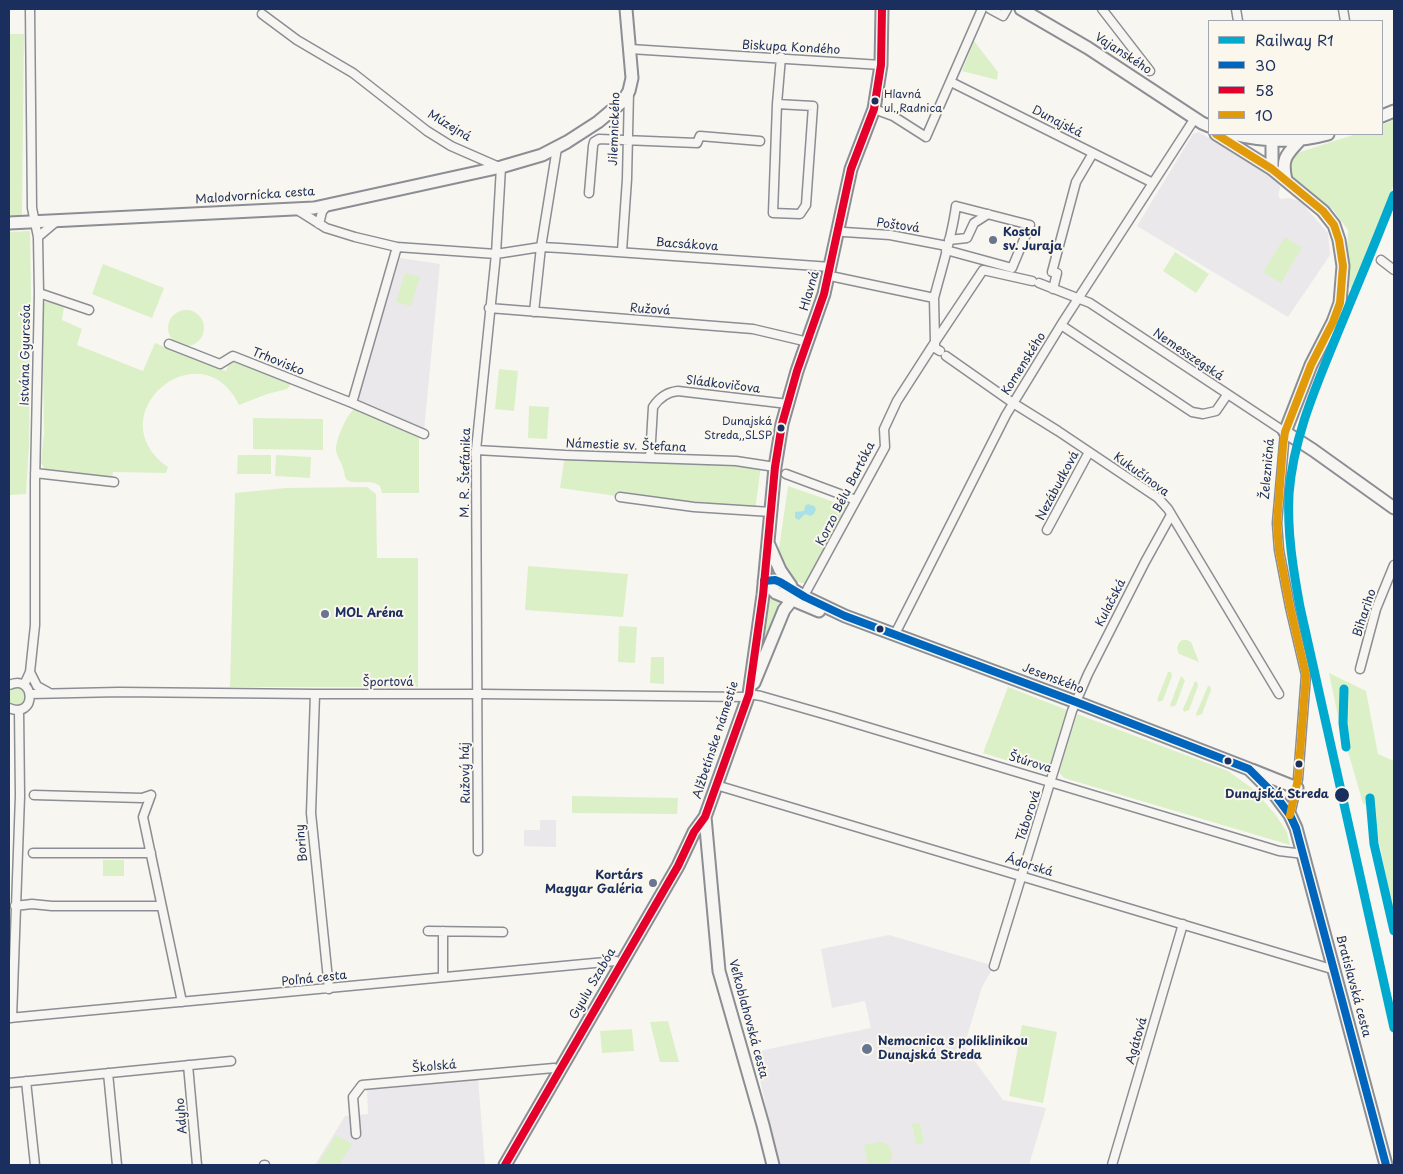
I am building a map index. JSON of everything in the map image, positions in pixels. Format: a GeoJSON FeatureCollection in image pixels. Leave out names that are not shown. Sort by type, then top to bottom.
{"type":"FeatureCollection","features":[{"type":"Feature","properties":{"kind":"street","name":"Istvána Gyurcsóa"},"geometry":{"type":"LineString","coordinates":[[24,685],[30,672],[35,625],[35,473],[39,293],[38,237],[32,208],[30,9]]}},
{"type":"Feature","properties":{"kind":"street","name":"Jilemnického"},"geometry":{"type":"LineString","coordinates":[[622,251],[627,179],[629,91],[632,78],[626,9]]}},
{"type":"Feature","properties":{"kind":"street","name":"Hlavná"},"geometry":{"type":"LineString","coordinates":[[764,581],[775,467],[782,424],[808,342],[834,272],[851,169],[874,109],[881,65],[882,9]]}},
{"type":"Feature","properties":{"kind":"street"},"geometry":{"type":"LineString","coordinates":[[874,109],[893,116],[926,138],[982,9]]}},
{"type":"Feature","properties":{"kind":"street"},"geometry":{"type":"LineString","coordinates":[[990,9],[1003,16],[1007,9]]}},
{"type":"Feature","properties":{"kind":"street","name":"Vajanského"},"geometry":{"type":"LineString","coordinates":[[1021,9],[1088,48],[1204,124]]}},
{"type":"Feature","properties":{"kind":"street"},"geometry":{"type":"LineString","coordinates":[[1102,9],[1150,71]]}},
{"type":"Feature","properties":{"kind":"street","name":"Múzejná"},"geometry":{"type":"LineString","coordinates":[[262,14],[296,40],[353,73],[427,131],[451,146],[500,167]]}},
{"type":"Feature","properties":{"kind":"street","name":"Biskupa Kondého"},"geometry":{"type":"LineString","coordinates":[[630,48],[881,65]]}},
{"type":"Feature","properties":{"kind":"street"},"geometry":{"type":"LineString","coordinates":[[777,104],[812,106],[806,204],[800,214],[773,213],[777,104],[781,57]]}},
{"type":"Feature","properties":{"kind":"street","name":"Dunajská"},"geometry":{"type":"LineString","coordinates":[[951,82],[1153,183]]}},
{"type":"Feature","properties":{"kind":"street"},"geometry":{"type":"LineString","coordinates":[[295,209],[326,228],[355,238],[397,246],[496,254],[500,167],[542,155],[556,148],[598,122],[623,101],[629,91]]}},
{"type":"Feature","properties":{"kind":"street","name":"Komenského"},"geometry":{"type":"LineString","coordinates":[[895,634],[1013,403],[1153,183],[1204,124]]}},
{"type":"Feature","properties":{"kind":"street","name":"Železničná"},"geometry":{"type":"LineString","coordinates":[[1218,135],[1272,169],[1323,211],[1334,225],[1339,240],[1343,266],[1340,303],[1333,322],[1311,365],[1285,432],[1277,523],[1279,550],[1306,675],[1297,788],[1290,815]]}},
{"type":"Feature","properties":{"kind":"street"},"geometry":{"type":"LineString","coordinates":[[1239,135],[1272,141],[1300,140],[1323,135]]}},
{"type":"Feature","properties":{"kind":"street"},"geometry":{"type":"LineString","coordinates":[[589,193],[594,142],[602,138],[698,143],[700,136],[760,140]]}},
{"type":"Feature","properties":{"kind":"street"},"geometry":{"type":"LineString","coordinates":[[1286,180],[1283,165],[1284,159],[1300,140]]}},
{"type":"Feature","properties":{"kind":"street"},"geometry":{"type":"LineString","coordinates":[[1272,141],[1272,169]]}},
{"type":"Feature","properties":{"kind":"street"},"geometry":{"type":"LineString","coordinates":[[534,312],[541,247],[556,148]]}},
{"type":"Feature","properties":{"kind":"street"},"geometry":{"type":"LineString","coordinates":[[1052,289],[1057,273],[1052,272],[1076,182],[1092,152]]}},
{"type":"Feature","properties":{"kind":"street","name":"Malodvornícka cesta"},"geometry":{"type":"LineString","coordinates":[[9,223],[295,209],[327,205],[500,167]]}},
{"type":"Feature","properties":{"kind":"street"},"geometry":{"type":"LineString","coordinates":[[319,224],[322,212],[327,205]]}},
{"type":"Feature","properties":{"kind":"street"},"geometry":{"type":"LineString","coordinates":[[935,342],[934,298],[954,226],[956,206],[988,214]]}},
{"type":"Feature","properties":{"kind":"street"},"geometry":{"type":"LineString","coordinates":[[948,245],[967,238],[974,223],[988,214]]}},
{"type":"Feature","properties":{"kind":"street","name":"Poštová"},"geometry":{"type":"LineString","coordinates":[[844,232],[890,234],[948,245],[1012,268],[1030,225],[988,214]]}},
{"type":"Feature","properties":{"kind":"street"},"geometry":{"type":"LineString","coordinates":[[38,237],[58,220]]}},
{"type":"Feature","properties":{"kind":"street"},"geometry":{"type":"LineString","coordinates":[[352,403],[397,246]]}},
{"type":"Feature","properties":{"kind":"street","name":"Bacsákova"},"geometry":{"type":"LineString","coordinates":[[496,254],[541,247],[622,251],[834,272],[934,298]]}},
{"type":"Feature","properties":{"kind":"street","name":"M. R. Štefánika"},"geometry":{"type":"LineString","coordinates":[[476,694],[476,450],[496,254]]}},
{"type":"Feature","properties":{"kind":"street"},"geometry":{"type":"LineString","coordinates":[[1381,260],[1394,270]]}},
{"type":"Feature","properties":{"kind":"street","name":"Korzo Bélu Bartóka"},"geometry":{"type":"LineString","coordinates":[[807,590],[885,447],[884,429],[897,401],[983,270],[1035,282]]}},
{"type":"Feature","properties":{"kind":"street","name":"Nemesszegská"},"geometry":{"type":"LineString","coordinates":[[1035,282],[1090,303],[1285,432]]}},
{"type":"Feature","properties":{"kind":"street"},"geometry":{"type":"LineString","coordinates":[[39,293],[89,310]]}},
{"type":"Feature","properties":{"kind":"street","name":"Ružová"},"geometry":{"type":"LineString","coordinates":[[489,308],[753,329],[808,342]]}},
{"type":"Feature","properties":{"kind":"street"},"geometry":{"type":"LineString","coordinates":[[1061,325],[1192,412],[1204,414],[1216,411],[1227,395]]}},
{"type":"Feature","properties":{"kind":"street","name":"Kukučínova"},"geometry":{"type":"LineString","coordinates":[[935,342],[935,348],[1013,403],[1158,498],[1168,510],[1279,694]]}},
{"type":"Feature","properties":{"kind":"street","name":"Trhovisko"},"geometry":{"type":"LineString","coordinates":[[169,344],[220,364],[233,356],[424,434]]}},
{"type":"Feature","properties":{"kind":"street","name":"Sládkovičova"},"geometry":{"type":"LineString","coordinates":[[650,458],[653,407],[670,392],[678,391],[788,404]]}},
{"type":"Feature","properties":{"kind":"street"},"geometry":{"type":"LineString","coordinates":[[1285,432],[1330,461],[1394,508]]}},
{"type":"Feature","properties":{"kind":"street","name":"Námestie sv. Štefana"},"geometry":{"type":"LineString","coordinates":[[476,450],[736,461],[775,467]]}},
{"type":"Feature","properties":{"kind":"street","name":"Nezábudková"},"geometry":{"type":"LineString","coordinates":[[1047,530],[1089,452]]}},
{"type":"Feature","properties":{"kind":"street"},"geometry":{"type":"LineString","coordinates":[[35,473],[114,482]]}},
{"type":"Feature","properties":{"kind":"street"},"geometry":{"type":"LineString","coordinates":[[786,474],[856,500]]}},
{"type":"Feature","properties":{"kind":"street"},"geometry":{"type":"LineString","coordinates":[[620,497],[694,507],[772,512]]}},
{"type":"Feature","properties":{"kind":"street","name":"Kulačská"},"geometry":{"type":"LineString","coordinates":[[1076,702],[1118,614],[1171,516]]}},
{"type":"Feature","properties":{"kind":"street"},"geometry":{"type":"LineString","coordinates":[[748,695],[792,595],[768,543]]}},
{"type":"Feature","properties":{"kind":"street","name":"Bihariho"},"geometry":{"type":"LineString","coordinates":[[1360,669],[1376,609],[1394,565]]}},
{"type":"Feature","properties":{"kind":"street","name":"Jesenského"},"geometry":{"type":"LineString","coordinates":[[764,581],[778,581],[792,595],[831,615],[845,616],[895,634],[1249,769],[1275,795],[1290,815]]}},
{"type":"Feature","properties":{"kind":"street","name":"Alžbetínske námestie"},"geometry":{"type":"LineString","coordinates":[[705,817],[748,695],[764,581]]}},
{"type":"Feature","properties":{"kind":"street"},"geometry":{"type":"LineString","coordinates":[[30,672],[37,686],[48,692]]}},
{"type":"Feature","properties":{"kind":"street"},"geometry":{"type":"LineString","coordinates":[[9,685],[16,682],[24,685],[30,694],[28,704],[19,710],[9,708]]}},
{"type":"Feature","properties":{"kind":"street","name":"Športová"},"geometry":{"type":"LineString","coordinates":[[30,694],[48,692],[748,695]]}},
{"type":"Feature","properties":{"kind":"street","name":"Boriny"},"geometry":{"type":"LineString","coordinates":[[315,694],[311,813],[329,989]]}},
{"type":"Feature","properties":{"kind":"street","name":"Ružový háj"},"geometry":{"type":"LineString","coordinates":[[476,694],[478,851]]}},
{"type":"Feature","properties":{"kind":"street","name":"Štúrova"},"geometry":{"type":"LineString","coordinates":[[748,695],[761,696],[834,716],[1279,851],[1304,854]]}},
{"type":"Feature","properties":{"kind":"street","name":"Táborová"},"geometry":{"type":"LineString","coordinates":[[994,966],[1076,702]]}},
{"type":"Feature","properties":{"kind":"street"},"geometry":{"type":"LineString","coordinates":[[10,1018],[20,796],[19,710]]}},
{"type":"Feature","properties":{"kind":"street"},"geometry":{"type":"LineString","coordinates":[[1249,769],[1297,788]]}},
{"type":"Feature","properties":{"kind":"street","name":"Ádorská"},"geometry":{"type":"LineString","coordinates":[[716,785],[1335,970]]}},
{"type":"Feature","properties":{"kind":"street"},"geometry":{"type":"LineString","coordinates":[[34,795],[142,798],[151,795],[142,817],[182,1002]]}},
{"type":"Feature","properties":{"kind":"street","name":"Bratislavská cesta"},"geometry":{"type":"LineString","coordinates":[[1290,815],[1304,854],[1386,1165]]}},
{"type":"Feature","properties":{"kind":"street","name":"Gyulu Szabóa"},"geometry":{"type":"LineString","coordinates":[[504,1165],[621,964],[686,850],[694,832],[705,817]]}},
{"type":"Feature","properties":{"kind":"street","name":"Veľkoblahovská cesta"},"geometry":{"type":"LineString","coordinates":[[705,817],[718,971],[773,1165]]}},
{"type":"Feature","properties":{"kind":"street"},"geometry":{"type":"LineString","coordinates":[[686,850],[691,847],[699,848],[708,855]]}},
{"type":"Feature","properties":{"kind":"street"},"geometry":{"type":"LineString","coordinates":[[33,853],[151,853]]}},
{"type":"Feature","properties":{"kind":"street"},"geometry":{"type":"LineString","coordinates":[[15,906],[32,904],[52,906],[161,906]]}},
{"type":"Feature","properties":{"kind":"street","name":"Agátová"},"geometry":{"type":"LineString","coordinates":[[1112,1165],[1184,924]]}},
{"type":"Feature","properties":{"kind":"street"},"geometry":{"type":"LineString","coordinates":[[428,931],[503,932]]}},
{"type":"Feature","properties":{"kind":"street"},"geometry":{"type":"LineString","coordinates":[[443,931],[443,977]]}},
{"type":"Feature","properties":{"kind":"street","name":"Poľná cesta"},"geometry":{"type":"LineString","coordinates":[[10,1018],[616,961],[621,964]]}},
{"type":"Feature","properties":{"kind":"street"},"geometry":{"type":"LineString","coordinates":[[9,1083],[231,1061]]}},
{"type":"Feature","properties":{"kind":"street","name":"Adyho"},"geometry":{"type":"LineString","coordinates":[[188,1065],[197,1165]]}},
{"type":"Feature","properties":{"kind":"street","name":"Školská"},"geometry":{"type":"LineString","coordinates":[[356,1134],[354,1097],[362,1085],[554,1068],[559,1071]]}},
{"type":"Feature","properties":{"kind":"street"},"geometry":{"type":"LineString","coordinates":[[108,1073],[116,1165]]}},
{"type":"Feature","properties":{"kind":"street"},"geometry":{"type":"LineString","coordinates":[[26,1081],[35,1165]]}},
{"type":"Feature","properties":{"kind":"shaded area"},"geometry":{"type":"Polygon","coordinates":[[[1199,132],[1260,168],[1279,184],[1278,196],[1281,199],[1289,198],[1300,201],[1328,233],[1330,255],[1288,317],[1137,226],[1193,134],[1199,132]]]}},
{"type":"Feature","properties":{"kind":"shaded area"},"geometry":{"type":"Polygon","coordinates":[[[400,258],[440,264],[424,430],[357,401],[400,258]]]}},
{"type":"Feature","properties":{"kind":"shaded area"},"geometry":{"type":"Polygon","coordinates":[[[540,820],[556,820],[556,847],[524,846],[524,830],[540,830],[540,820]]]}},
{"type":"Feature","properties":{"kind":"shaded area","name":"Nemocnica s poliklinikou Dunajská Streda"},"geometry":{"type":"Polygon","coordinates":[[[889,935],[994,966],[982,987],[964,1046],[1003,1100],[1046,1108],[1029,1165],[779,1165],[754,1052],[871,1028],[865,1001],[832,1008],[821,949],[889,935]]]}},
{"type":"Feature","properties":{"kind":"shaded area"},"geometry":{"type":"Polygon","coordinates":[[[478,1079],[485,1165],[315,1165],[345,1116],[368,1114],[367,1089],[478,1079]]]}},
{"type":"Feature","properties":{"kind":"green space"},"geometry":{"type":"Polygon","coordinates":[[[9,34],[24,34],[22,216],[9,217],[9,34]]]}},
{"type":"Feature","properties":{"kind":"green space"},"geometry":{"type":"Polygon","coordinates":[[[974,41],[998,72],[997,80],[962,71],[974,41]]]}},
{"type":"Feature","properties":{"kind":"green space"},"geometry":{"type":"Polygon","coordinates":[[[1394,120],[1394,184],[1354,289],[1346,286],[1348,230],[1333,210],[1294,180],[1288,169],[1289,161],[1294,154],[1353,135],[1383,135],[1383,125],[1394,120]]]}},
{"type":"Feature","properties":{"kind":"green space"},"geometry":{"type":"Polygon","coordinates":[[[30,231],[29,446],[26,494],[9,495],[9,232],[30,231]]]}},
{"type":"Feature","properties":{"kind":"green space"},"geometry":{"type":"Polygon","coordinates":[[[1285,237],[1302,248],[1281,283],[1263,272],[1285,237]]]}},
{"type":"Feature","properties":{"kind":"green space"},"geometry":{"type":"Polygon","coordinates":[[[1175,252],[1209,274],[1196,293],[1163,271],[1175,252]]]}},
{"type":"Feature","properties":{"kind":"green space"},"geometry":{"type":"Polygon","coordinates":[[[103,264],[164,288],[152,318],[92,294],[103,264]]]}},
{"type":"Feature","properties":{"kind":"green space"},"geometry":{"type":"Polygon","coordinates":[[[405,273],[420,277],[411,306],[396,302],[405,273]]]}},
{"type":"Feature","properties":{"kind":"green space"},"geometry":{"type":"Polygon","coordinates":[[[49,301],[64,307],[62,320],[82,329],[77,345],[143,371],[155,343],[226,371],[229,364],[234,362],[291,384],[287,389],[267,394],[239,405],[222,383],[202,374],[181,376],[162,387],[148,404],[143,424],[149,446],[168,467],[166,473],[113,472],[112,479],[45,469],[41,463],[44,433],[42,306],[45,302],[49,301]]]}},
{"type":"Feature","properties":{"kind":"green space"},"geometry":{"type":"Polygon","coordinates":[[[186,310],[193,311],[199,315],[203,321],[203,335],[199,341],[193,345],[186,346],[179,345],[173,341],[169,335],[168,328],[169,321],[173,315],[179,311],[186,310]]]}},
{"type":"Feature","properties":{"kind":"green space"},"geometry":{"type":"Polygon","coordinates":[[[499,369],[518,371],[514,411],[495,409],[499,369]]]}},
{"type":"Feature","properties":{"kind":"green space"},"geometry":{"type":"Polygon","coordinates":[[[529,406],[549,407],[547,439],[528,438],[529,406]]]}},
{"type":"Feature","properties":{"kind":"green space"},"geometry":{"type":"Polygon","coordinates":[[[356,408],[400,427],[419,438],[419,493],[382,493],[380,486],[372,482],[353,482],[346,479],[337,454],[336,445],[346,420],[356,408]]]}},
{"type":"Feature","properties":{"kind":"green space"},"geometry":{"type":"Polygon","coordinates":[[[253,418],[323,419],[323,450],[253,449],[253,418]]]}},
{"type":"Feature","properties":{"kind":"green space"},"geometry":{"type":"Polygon","coordinates":[[[238,455],[271,455],[271,474],[237,474],[238,455]]]}},
{"type":"Feature","properties":{"kind":"green space"},"geometry":{"type":"Polygon","coordinates":[[[276,455],[311,457],[310,478],[275,476],[276,455]]]}},
{"type":"Feature","properties":{"kind":"green space"},"geometry":{"type":"Polygon","coordinates":[[[565,455],[761,465],[755,511],[694,507],[560,488],[565,455]]]}},
{"type":"Feature","properties":{"kind":"green space"},"geometry":{"type":"Polygon","coordinates":[[[788,486],[851,509],[808,584],[797,582],[785,569],[779,549],[788,486]]]}},
{"type":"Feature","properties":{"kind":"green space","name":"MOL Aréna"},"geometry":{"type":"Polygon","coordinates":[[[367,487],[376,494],[377,558],[418,558],[418,687],[230,687],[235,493],[286,488],[367,487]]]}},
{"type":"Feature","properties":{"kind":"green space"},"geometry":{"type":"Polygon","coordinates":[[[528,566],[628,574],[623,617],[525,610],[528,566]]]}},
{"type":"Feature","properties":{"kind":"green space"},"geometry":{"type":"Polygon","coordinates":[[[768,595],[784,602],[766,652],[757,649],[768,595]]]}},
{"type":"Feature","properties":{"kind":"green space"},"geometry":{"type":"Polygon","coordinates":[[[619,626],[637,627],[635,663],[618,662],[619,626]]]}},
{"type":"Feature","properties":{"kind":"green space"},"geometry":{"type":"Polygon","coordinates":[[[1182,640],[1191,642],[1199,662],[1179,654],[1178,646],[1182,640]]]}},
{"type":"Feature","properties":{"kind":"green space"},"geometry":{"type":"Polygon","coordinates":[[[651,657],[664,657],[664,684],[650,683],[651,657]]]}},
{"type":"Feature","properties":{"kind":"green space"},"geometry":{"type":"Polygon","coordinates":[[[1168,672],[1171,672],[1172,676],[1163,700],[1159,702],[1157,700],[1168,672]]]}},
{"type":"Feature","properties":{"kind":"green space"},"geometry":{"type":"Polygon","coordinates":[[[1329,673],[1366,691],[1378,754],[1394,761],[1394,917],[1373,810],[1363,803],[1339,721],[1329,673]]]}},
{"type":"Feature","properties":{"kind":"green space"},"geometry":{"type":"Polygon","coordinates":[[[1181,676],[1185,680],[1176,705],[1171,707],[1170,705],[1181,676]]]}},
{"type":"Feature","properties":{"kind":"green space"},"geometry":{"type":"Polygon","coordinates":[[[1195,681],[1198,686],[1189,710],[1184,712],[1183,709],[1195,681]]]}},
{"type":"Feature","properties":{"kind":"green space"},"geometry":{"type":"Polygon","coordinates":[[[1208,686],[1210,686],[1211,690],[1202,714],[1197,716],[1196,714],[1208,686]]]}},
{"type":"Feature","properties":{"kind":"green space"},"geometry":{"type":"Polygon","coordinates":[[[1008,687],[1067,710],[1047,773],[983,753],[1008,687]]]}},
{"type":"Feature","properties":{"kind":"green space"},"geometry":{"type":"Polygon","coordinates":[[[16,688],[22,691],[25,697],[22,703],[16,706],[10,703],[7,697],[10,691],[16,688]]]}},
{"type":"Feature","properties":{"kind":"green space"},"geometry":{"type":"Polygon","coordinates":[[[1077,714],[1228,771],[1253,789],[1275,814],[1287,832],[1290,845],[1064,778],[1059,772],[1077,714]]]}},
{"type":"Feature","properties":{"kind":"green space"},"geometry":{"type":"Polygon","coordinates":[[[572,796],[678,798],[677,814],[572,813],[572,796]]]}},
{"type":"Feature","properties":{"kind":"green space"},"geometry":{"type":"Polygon","coordinates":[[[103,860],[124,860],[124,876],[103,876],[103,860]]]}},
{"type":"Feature","properties":{"kind":"green space"},"geometry":{"type":"Polygon","coordinates":[[[668,1021],[679,1062],[660,1062],[650,1022],[668,1021]]]}},
{"type":"Feature","properties":{"kind":"green space"},"geometry":{"type":"Polygon","coordinates":[[[1022,1025],[1057,1032],[1043,1103],[1009,1096],[1022,1025]]]}},
{"type":"Feature","properties":{"kind":"green space"},"geometry":{"type":"Polygon","coordinates":[[[632,1029],[634,1051],[602,1053],[600,1031],[632,1029]]]}},
{"type":"Feature","properties":{"kind":"green space"},"geometry":{"type":"Polygon","coordinates":[[[920,1123],[924,1143],[916,1145],[912,1124],[920,1123]]]}},
{"type":"Feature","properties":{"kind":"green space"},"geometry":{"type":"Polygon","coordinates":[[[336,1135],[352,1144],[339,1165],[318,1164],[336,1135]]]}},
{"type":"Feature","properties":{"kind":"green space"},"geometry":{"type":"Polygon","coordinates":[[[880,1142],[891,1148],[892,1159],[886,1165],[868,1165],[864,1145],[880,1142]]]}},
{"type":"Feature","properties":{"kind":"water"},"geometry":{"type":"Polygon","coordinates":[[[808,504],[816,509],[814,514],[810,516],[805,514],[799,520],[795,518],[795,512],[804,511],[805,506],[808,504]]]}},
{"type":"Feature","properties":{"kind":"rail line","name":"R1"},"geometry":{"type":"LineString","coordinates":[[1394,195],[1319,379],[1306,416],[1295,454],[1289,494],[1291,550],[1300,607],[1394,1028]]}},
{"type":"Feature","properties":{"kind":"rail line","name":"R1"},"geometry":{"type":"LineString","coordinates":[[1344,689],[1343,723],[1346,747]]}},
{"type":"Feature","properties":{"kind":"rail line","name":"R1"},"geometry":{"type":"LineString","coordinates":[[1370,798],[1374,844],[1394,931]]}},
{"type":"Feature","properties":{"kind":"transit line","name":"58"},"geometry":{"type":"LineString","coordinates":[[505,1165],[678,866],[694,832],[705,817],[749,694],[763,595],[775,467],[782,424],[797,371],[824,294],[851,169],[874,109],[881,65],[882,9]]}},
{"type":"Feature","properties":{"kind":"transit line","name":"10"},"geometry":{"type":"LineString","coordinates":[[1218,135],[1272,169],[1323,211],[1334,225],[1339,240],[1343,266],[1340,303],[1333,322],[1311,365],[1285,432],[1283,446],[1277,523],[1279,550],[1306,675],[1298,779],[1290,815]]}},
{"type":"Feature","properties":{"kind":"transit line","name":"30"},"geometry":{"type":"LineString","coordinates":[[764,581],[775,580],[845,616],[1249,769],[1275,795],[1290,815],[1296,828],[1386,1165]]}},
{"type":"Feature","properties":{"kind":"place","name":"Hlavná ul.,Radnica"},"geometry":{"type":"Point","coordinates":[875,101]}},
{"type":"Feature","properties":{"kind":"place","name":"Kostol sv. Juraja"},"geometry":{"type":"Point","coordinates":[993,240]}},
{"type":"Feature","properties":{"kind":"place","name":"Dunajská Streda,,SLSP"},"geometry":{"type":"Point","coordinates":[781,428]}},
{"type":"Feature","properties":{"kind":"place","name":"MOL Aréna"},"geometry":{"type":"Point","coordinates":[325,614]}},
{"type":"Feature","properties":{"kind":"place","name":"Dunajská Streda"},"geometry":{"type":"Point","coordinates":[1342,795]}},
{"type":"Feature","properties":{"kind":"place","name":"Kortárs Magyar Galéria"},"geometry":{"type":"Point","coordinates":[653,883]}},
{"type":"Feature","properties":{"kind":"place","name":"Nemocnica s poliklinikou Dunajská Streda"},"geometry":{"type":"Point","coordinates":[867,1049]}}]}
